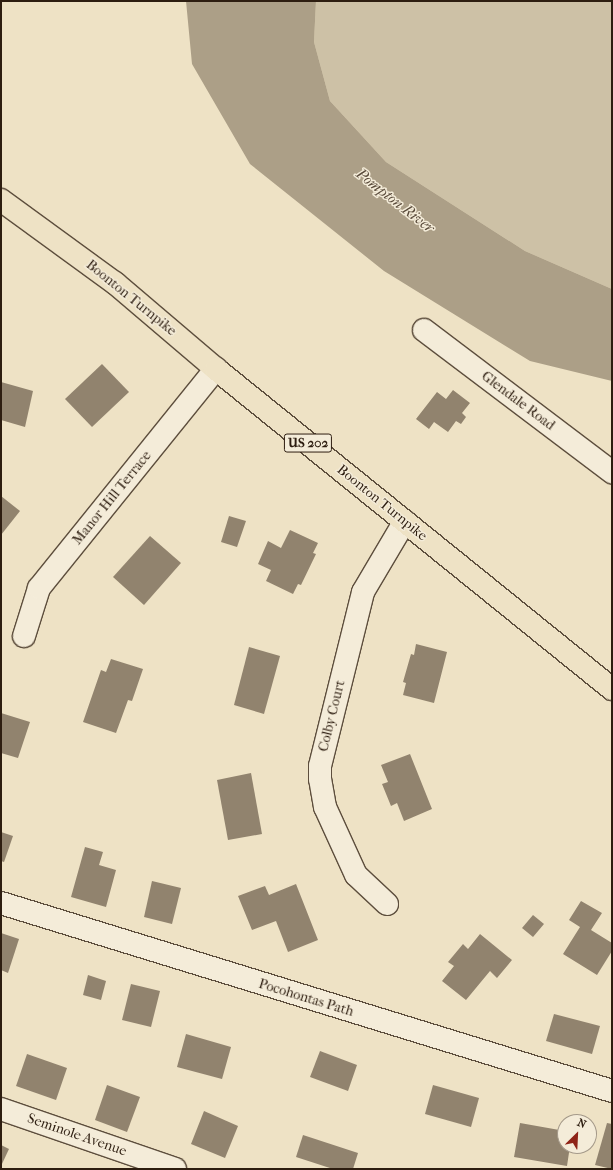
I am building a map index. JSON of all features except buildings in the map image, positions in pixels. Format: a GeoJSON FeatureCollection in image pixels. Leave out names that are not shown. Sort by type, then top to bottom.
{"type":"FeatureCollection","features":[{"type":"Feature","properties":{"kind":"main road","name":"Boonton Turnpike"},"geometry":{"type":"LineString","coordinates":[[1,200],[115,283],[216,369],[612,689]]}},
{"type":"Feature","properties":{"kind":"street","name":"Glendale Road"},"geometry":{"type":"LineString","coordinates":[[424,330],[612,472]]}},
{"type":"Feature","properties":{"kind":"street","name":"Manor Hill Terrace"},"geometry":{"type":"LineString","coordinates":[[24,636],[39,588],[216,369]]}},
{"type":"Feature","properties":{"kind":"street","name":"Colby Court"},"geometry":{"type":"LineString","coordinates":[[386,904],[356,875],[325,807],[320,779],[320,766],[363,592],[405,521]]}},
{"type":"Feature","properties":{"kind":"street","name":"Pocohontas Path"},"geometry":{"type":"LineString","coordinates":[[1,903],[612,1091]]}},
{"type":"Feature","properties":{"kind":"street","name":"Seminole Avenue"},"geometry":{"type":"LineString","coordinates":[[1,1109],[175,1169]]}},
{"type":"Feature","properties":{"kind":"shaded area"},"geometry":{"type":"Polygon","coordinates":[[[316,1],[612,1],[612,289],[525,251],[386,162],[330,101],[314,42],[316,1]]]}},
{"type":"Feature","properties":{"kind":"water","name":"Pompton River"},"geometry":{"type":"Polygon","coordinates":[[[186,1],[316,1],[314,42],[330,101],[386,162],[525,251],[612,289],[612,381],[530,361],[384,271],[250,164],[192,64],[186,1]]]}}]}
